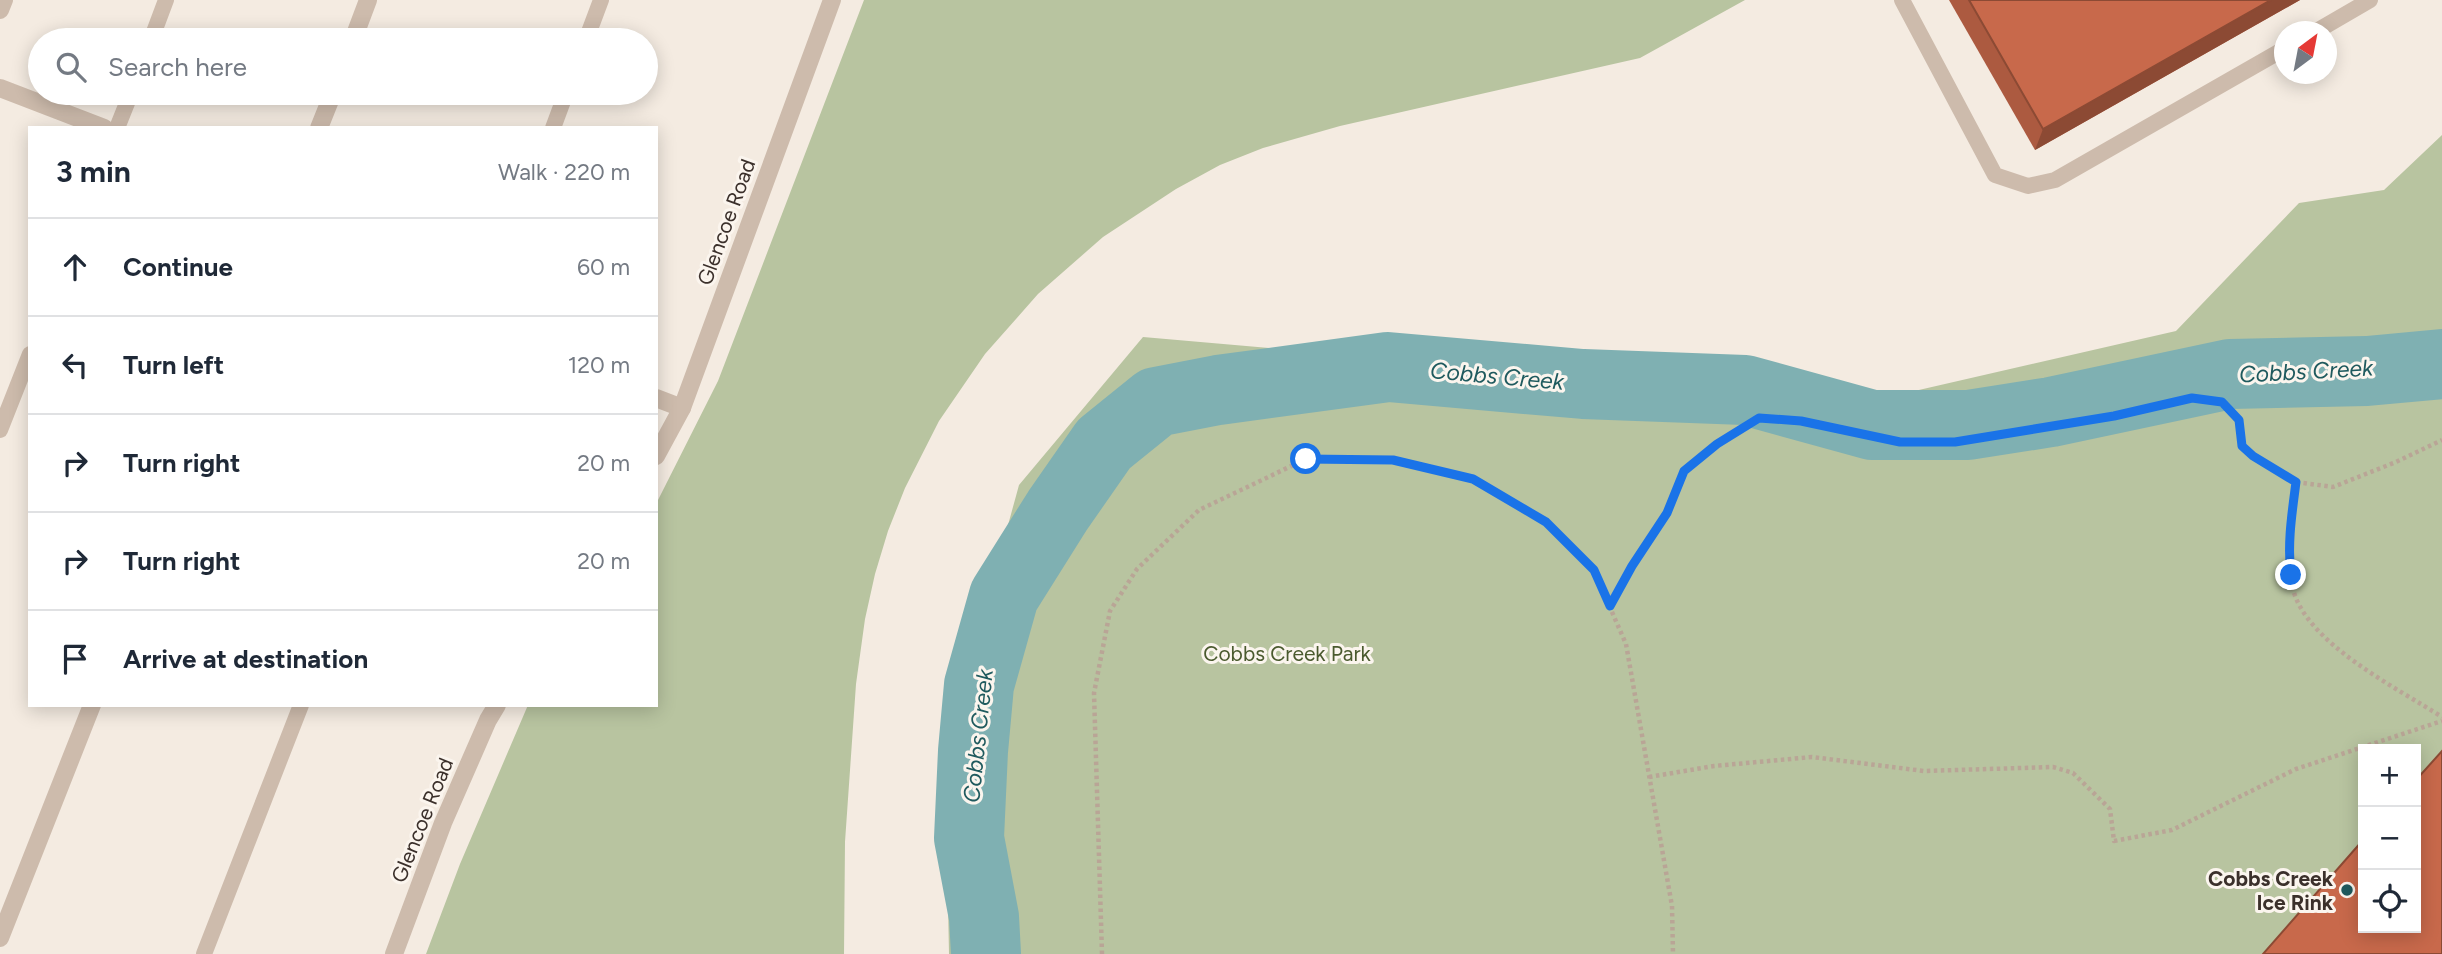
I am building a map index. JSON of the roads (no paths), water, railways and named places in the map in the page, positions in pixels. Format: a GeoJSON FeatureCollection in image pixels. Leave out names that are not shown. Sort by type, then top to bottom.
{"type":"FeatureCollection","features":[{"type":"Feature","properties":{"kind":"street"},"geometry":{"type":"LineString","coordinates":[[0,10],[4,0]]}},
{"type":"Feature","properties":{"kind":"street"},"geometry":{"type":"LineString","coordinates":[[358,28],[368,0]]}},
{"type":"Feature","properties":{"kind":"street","name":"Glencoe Road"},"geometry":{"type":"LineString","coordinates":[[658,452],[682,408],[832,0]]}},
{"type":"Feature","properties":{"kind":"street"},"geometry":{"type":"LineString","coordinates":[[0,88],[28,99]]}},
{"type":"Feature","properties":{"kind":"street"},"geometry":{"type":"LineString","coordinates":[[44,105],[99,126]]}},
{"type":"Feature","properties":{"kind":"street"},"geometry":{"type":"LineString","coordinates":[[320,126],[328,105]]}},
{"type":"Feature","properties":{"kind":"street"},"geometry":{"type":"LineString","coordinates":[[658,399],[682,408]]}},
{"type":"Feature","properties":{"kind":"street"},"geometry":{"type":"LineString","coordinates":[[0,938],[91,707]]}},
{"type":"Feature","properties":{"kind":"street","name":"Glencoe Road"},"geometry":{"type":"LineString","coordinates":[[394,954],[443,823],[496,707]]}},
{"type":"Feature","properties":{"kind":"lane"},"geometry":{"type":"LineString","coordinates":[[156,28],[166,0]]}},
{"type":"Feature","properties":{"kind":"lane"},"geometry":{"type":"LineString","coordinates":[[590,28],[601,0]]}},
{"type":"Feature","properties":{"kind":"lane"},"geometry":{"type":"LineString","coordinates":[[1902,0],[1995,176],[2028,187],[2055,180],[2274,55]]}},
{"type":"Feature","properties":{"kind":"lane"},"geometry":{"type":"LineString","coordinates":[[2334,21],[2370,0]]}},
{"type":"Feature","properties":{"kind":"lane"},"geometry":{"type":"LineString","coordinates":[[118,126],[126,105]]}},
{"type":"Feature","properties":{"kind":"lane"},"geometry":{"type":"LineString","coordinates":[[554,126],[562,105]]}},
{"type":"Feature","properties":{"kind":"lane"},"geometry":{"type":"LineString","coordinates":[[0,430],[28,359]]}},
{"type":"Feature","properties":{"kind":"lane"},"geometry":{"type":"LineString","coordinates":[[204,954],[300,707]]}},
{"type":"Feature","properties":{"kind":"waterway","name":"Cobbs Creek"},"geometry":{"type":"LineString","coordinates":[[986,954],[984,917],[969,838],[973,751],[979,685],[1004,596],[1058,510],[1104,444],[1156,402],[1218,390],[1388,367],[1583,384],[1745,390],[1872,425],[1968,425],[2051,412],[2230,374],[2367,371],[2442,364]]}},
{"type":"Feature","properties":{"kind":"place","name":"Cobbs Creek Ice Rink"},"geometry":{"type":"Point","coordinates":[2347,890]}},
{"type":"Feature","properties":{"kind":"park label","name":"Cobbs Creek Park"},"geometry":{"type":"Point","coordinates":[1287,653]}}]}
